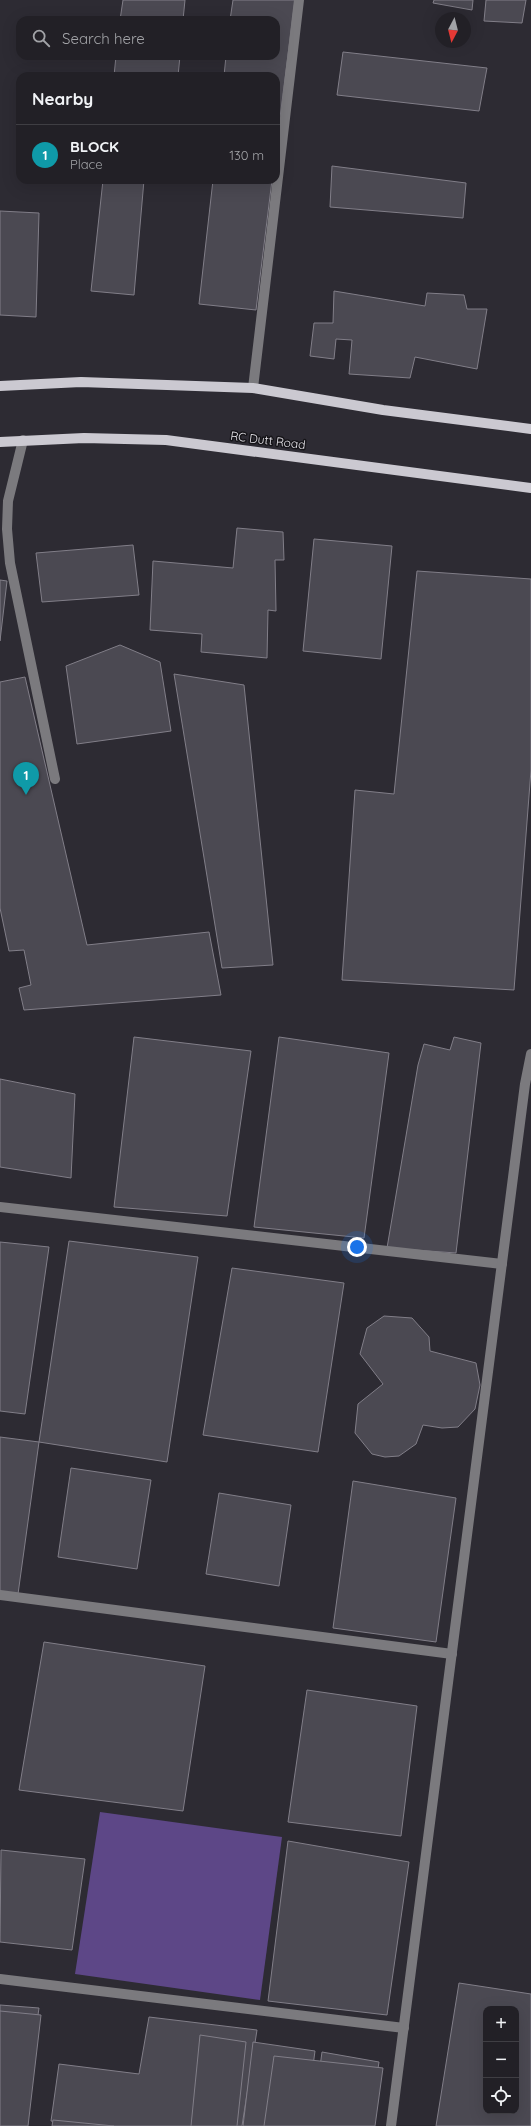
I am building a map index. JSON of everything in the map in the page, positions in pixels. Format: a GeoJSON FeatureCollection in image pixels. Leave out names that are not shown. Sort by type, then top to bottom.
{"type":"FeatureCollection","features":[{"type":"Feature","properties":{"kind":"main road"},"geometry":{"type":"LineString","coordinates":[[0,386],[81,382],[253,388],[383,410],[531,429]]}},
{"type":"Feature","properties":{"kind":"main road","name":"RC Dutt Road"},"geometry":{"type":"LineString","coordinates":[[0,442],[84,438],[166,440],[531,488]]}},
{"type":"Feature","properties":{"kind":"street"},"geometry":{"type":"LineString","coordinates":[[280,160],[299,0]]}},
{"type":"Feature","properties":{"kind":"street"},"geometry":{"type":"LineString","coordinates":[[253,388],[277,184]]}},
{"type":"Feature","properties":{"kind":"street"},"geometry":{"type":"LineString","coordinates":[[23,440],[8,501],[7,530],[10,563],[55,779]]}},
{"type":"Feature","properties":{"kind":"street"},"geometry":{"type":"LineString","coordinates":[[391,2126],[525,1084],[531,1054]]}},
{"type":"Feature","properties":{"kind":"street"},"geometry":{"type":"LineString","coordinates":[[0,1207],[502,1264]]}},
{"type":"Feature","properties":{"kind":"street"},"geometry":{"type":"LineString","coordinates":[[0,1595],[452,1654]]}},
{"type":"Feature","properties":{"kind":"street"},"geometry":{"type":"LineString","coordinates":[[0,1979],[404,2028]]}},
{"type":"Feature","properties":{"kind":"shaded area"},"geometry":{"type":"Polygon","coordinates":[[[100,1812],[282,1837],[260,2000],[75,1974],[100,1812]]]}},
{"type":"Feature","properties":{"kind":"building"},"geometry":{"type":"Polygon","coordinates":[[[123,0],[185,0],[183,16],[121,16],[123,0]]]}},
{"type":"Feature","properties":{"kind":"building"},"geometry":{"type":"Polygon","coordinates":[[[233,0],[295,0],[280,118],[280,72],[224,72],[226,60],[280,60],[280,16],[231,16],[233,0]]]}},
{"type":"Feature","properties":{"kind":"building"},"geometry":{"type":"Polygon","coordinates":[[[434,0],[473,0],[472,10],[433,3],[434,0]]]}},
{"type":"Feature","properties":{"kind":"building"},"geometry":{"type":"Polygon","coordinates":[[[486,0],[526,0],[522,23],[484,21],[486,0]]]}},
{"type":"Feature","properties":{"kind":"building"},"geometry":{"type":"Polygon","coordinates":[[[343,52],[487,68],[479,111],[337,95],[343,52]]]}},
{"type":"Feature","properties":{"kind":"building"},"geometry":{"type":"Polygon","coordinates":[[[116,60],[180,60],[178,72],[114,72],[116,60]]]}},
{"type":"Feature","properties":{"kind":"building"},"geometry":{"type":"Polygon","coordinates":[[[332,166],[466,183],[463,218],[330,207],[332,166]]]}},
{"type":"Feature","properties":{"kind":"building"},"geometry":{"type":"Polygon","coordinates":[[[103,184],[144,184],[134,295],[91,291],[103,184]]]}},
{"type":"Feature","properties":{"kind":"building"},"geometry":{"type":"Polygon","coordinates":[[[213,184],[272,184],[256,310],[199,304],[213,184]]]}},
{"type":"Feature","properties":{"kind":"building"},"geometry":{"type":"Polygon","coordinates":[[[0,211],[39,213],[36,317],[0,315],[0,211]]]}},
{"type":"Feature","properties":{"kind":"building"},"geometry":{"type":"Polygon","coordinates":[[[334,291],[425,306],[427,293],[464,295],[467,309],[487,309],[477,369],[415,357],[410,378],[349,374],[352,340],[336,339],[334,359],[310,356],[314,323],[333,323],[334,291]]]}},
{"type":"Feature","properties":{"kind":"building"},"geometry":{"type":"Polygon","coordinates":[[[237,528],[283,532],[284,560],[275,560],[276,611],[268,610],[267,658],[201,652],[202,634],[150,630],[153,561],[233,568],[237,528]]]}},
{"type":"Feature","properties":{"kind":"building"},"geometry":{"type":"Polygon","coordinates":[[[314,539],[392,546],[381,659],[303,651],[314,539]]]}},
{"type":"Feature","properties":{"kind":"building"},"geometry":{"type":"Polygon","coordinates":[[[133,545],[139,595],[42,602],[36,553],[133,545]]]}},
{"type":"Feature","properties":{"kind":"building"},"geometry":{"type":"Polygon","coordinates":[[[417,571],[531,579],[531,770],[514,990],[342,980],[355,790],[394,794],[417,571]]]}},
{"type":"Feature","properties":{"kind":"building"},"geometry":{"type":"Polygon","coordinates":[[[0,580],[7,581],[0,641],[0,580]]]}},
{"type":"Feature","properties":{"kind":"building"},"geometry":{"type":"Polygon","coordinates":[[[120,645],[160,662],[171,731],[77,744],[66,666],[120,645]]]}},
{"type":"Feature","properties":{"kind":"building"},"geometry":{"type":"Polygon","coordinates":[[[174,674],[244,685],[273,965],[222,968],[174,674]]]}},
{"type":"Feature","properties":{"kind":"building"},"geometry":{"type":"Polygon","coordinates":[[[25,677],[87,945],[209,932],[221,995],[24,1010],[19,988],[31,985],[24,950],[9,951],[0,908],[0,682],[25,677]]]}},
{"type":"Feature","properties":{"kind":"building"},"geometry":{"type":"Polygon","coordinates":[[[134,1037],[251,1051],[227,1216],[114,1207],[134,1037]]]}},
{"type":"Feature","properties":{"kind":"building"},"geometry":{"type":"Polygon","coordinates":[[[279,1037],[389,1053],[364,1238],[254,1227],[279,1037]]]}},
{"type":"Feature","properties":{"kind":"building"},"geometry":{"type":"Polygon","coordinates":[[[454,1037],[481,1043],[456,1253],[387,1248],[418,1065],[424,1044],[450,1050],[454,1037]]]}},
{"type":"Feature","properties":{"kind":"building"},"geometry":{"type":"Polygon","coordinates":[[[0,1079],[75,1094],[71,1178],[0,1167],[0,1079]]]}},
{"type":"Feature","properties":{"kind":"building"},"geometry":{"type":"Polygon","coordinates":[[[69,1241],[198,1257],[167,1462],[39,1442],[69,1241]]]}},
{"type":"Feature","properties":{"kind":"building"},"geometry":{"type":"Polygon","coordinates":[[[0,1242],[49,1247],[25,1414],[0,1411],[0,1242]]]}},
{"type":"Feature","properties":{"kind":"building"},"geometry":{"type":"Polygon","coordinates":[[[232,1268],[344,1283],[318,1452],[203,1435],[232,1268]]]}},
{"type":"Feature","properties":{"kind":"building"},"geometry":{"type":"Polygon","coordinates":[[[384,1316],[412,1318],[429,1337],[430,1351],[476,1363],[480,1385],[475,1409],[458,1427],[442,1428],[423,1425],[416,1444],[399,1456],[385,1457],[372,1454],[355,1433],[358,1404],[383,1384],[360,1354],[367,1328],[384,1316]]]}},
{"type":"Feature","properties":{"kind":"building"},"geometry":{"type":"Polygon","coordinates":[[[0,1437],[39,1442],[18,1594],[0,1592],[0,1437]]]}},
{"type":"Feature","properties":{"kind":"building"},"geometry":{"type":"Polygon","coordinates":[[[71,1468],[151,1480],[137,1569],[58,1557],[71,1468]]]}},
{"type":"Feature","properties":{"kind":"building"},"geometry":{"type":"Polygon","coordinates":[[[353,1481],[456,1498],[436,1642],[333,1628],[353,1481]]]}},
{"type":"Feature","properties":{"kind":"building"},"geometry":{"type":"Polygon","coordinates":[[[219,1493],[291,1505],[279,1586],[206,1574],[219,1493]]]}},
{"type":"Feature","properties":{"kind":"building"},"geometry":{"type":"Polygon","coordinates":[[[44,1642],[205,1666],[183,1811],[19,1790],[44,1642]]]}},
{"type":"Feature","properties":{"kind":"building"},"geometry":{"type":"Polygon","coordinates":[[[307,1690],[417,1706],[401,1836],[288,1822],[307,1690]]]}},
{"type":"Feature","properties":{"kind":"building"},"geometry":{"type":"Polygon","coordinates":[[[288,1841],[409,1862],[387,2015],[268,2001],[288,1841]]]}},
{"type":"Feature","properties":{"kind":"building"},"geometry":{"type":"Polygon","coordinates":[[[1,1850],[85,1859],[72,1950],[0,1942],[1,1850]]]}},
{"type":"Feature","properties":{"kind":"building"},"geometry":{"type":"Polygon","coordinates":[[[459,1983],[531,1994],[531,2126],[436,2126],[459,1983]]]}},
{"type":"Feature","properties":{"kind":"building"},"geometry":{"type":"Polygon","coordinates":[[[0,2005],[39,2008],[22,2126],[0,2126],[0,2005]]]}},
{"type":"Feature","properties":{"kind":"building"},"geometry":{"type":"Polygon","coordinates":[[[0,2011],[41,2015],[28,2126],[0,2126],[0,2011]]]}},
{"type":"Feature","properties":{"kind":"building"},"geometry":{"type":"Polygon","coordinates":[[[149,2017],[257,2030],[242,2126],[69,2126],[69,2124],[51,2121],[59,2064],[139,2074],[149,2017]]]}},
{"type":"Feature","properties":{"kind":"building"},"geometry":{"type":"Polygon","coordinates":[[[200,2035],[246,2042],[237,2126],[191,2126],[200,2035]]]}},
{"type":"Feature","properties":{"kind":"building"},"geometry":{"type":"Polygon","coordinates":[[[253,2042],[315,2051],[305,2126],[243,2126],[253,2042]]]}},
{"type":"Feature","properties":{"kind":"building"},"geometry":{"type":"Polygon","coordinates":[[[322,2052],[379,2062],[369,2126],[312,2126],[322,2052]]]}},
{"type":"Feature","properties":{"kind":"building"},"geometry":{"type":"Polygon","coordinates":[[[274,2056],[383,2068],[375,2126],[264,2126],[274,2056]]]}},
{"type":"Feature","properties":{"kind":"building"},"geometry":{"type":"Polygon","coordinates":[[[53,2120],[114,2126],[52,2126],[53,2120]]]}},
{"type":"Feature","properties":{"kind":"place","name":"BLOCK"},"geometry":{"type":"Point","coordinates":[26,795]}}]}
